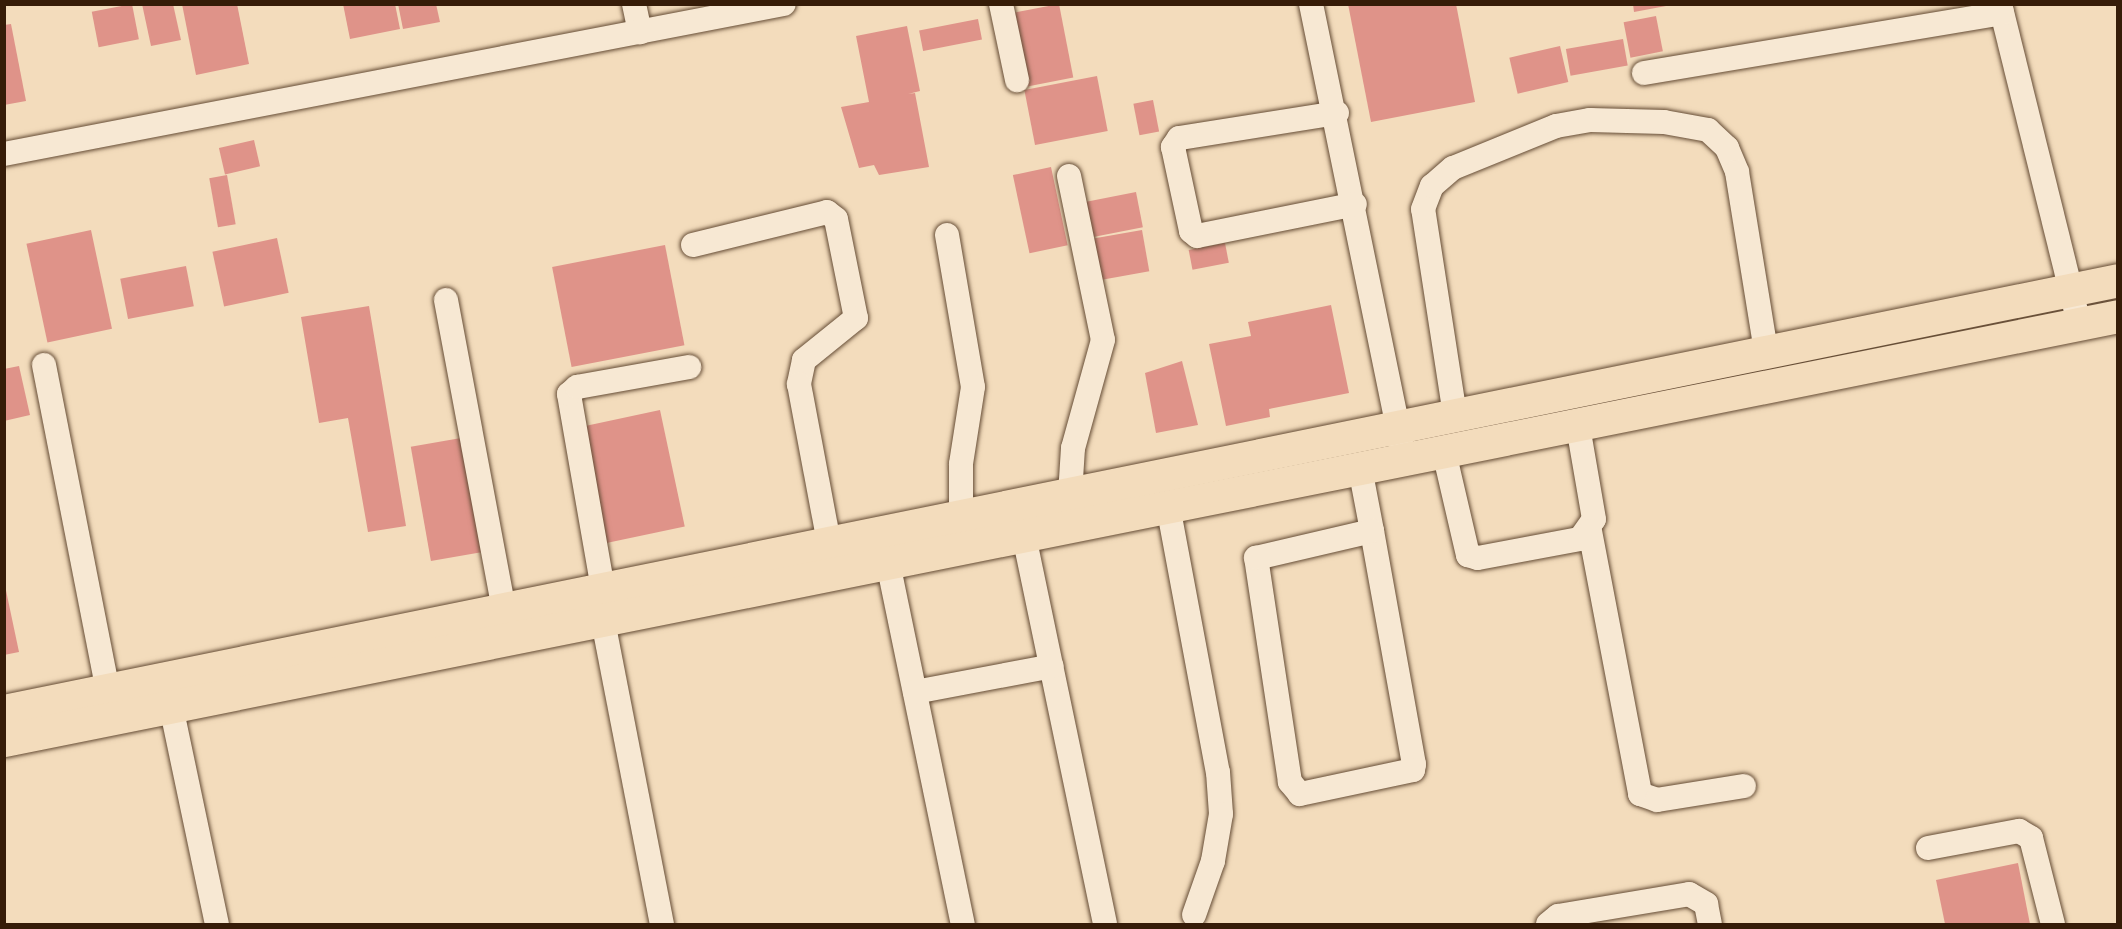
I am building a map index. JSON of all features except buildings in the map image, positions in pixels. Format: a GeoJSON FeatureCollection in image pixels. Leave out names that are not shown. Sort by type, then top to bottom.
{"type":"FeatureCollection","features":[{"type":"Feature","properties":{"kind":"highway"},"geometry":{"type":"LineString","coordinates":[[4,740],[168,692],[504,609],[2118,280]]}},
{"type":"Feature","properties":{"kind":"highway"},"geometry":{"type":"LineString","coordinates":[[4,711],[108,690],[168,692],[603,621],[2118,316]]}},
{"type":"Feature","properties":{"kind":"street"},"geometry":{"type":"LineString","coordinates":[[634,4],[640,32]]}},
{"type":"Feature","properties":{"kind":"street"},"geometry":{"type":"LineString","coordinates":[[4,154],[784,4]]}},
{"type":"Feature","properties":{"kind":"street"},"geometry":{"type":"LineString","coordinates":[[1001,4],[1017,80]]}},
{"type":"Feature","properties":{"kind":"street"},"geometry":{"type":"LineString","coordinates":[[1311,4],[1337,113],[1404,459]]}},
{"type":"Feature","properties":{"kind":"street"},"geometry":{"type":"LineString","coordinates":[[1644,73],[2001,9],[2073,289],[2079,324]]}},
{"type":"Feature","properties":{"kind":"street"},"geometry":{"type":"LineString","coordinates":[[1337,113],[1179,138],[1173,147],[1191,231],[1197,236],[1355,204]]}},
{"type":"Feature","properties":{"kind":"street"},"geometry":{"type":"LineString","coordinates":[[1455,415],[1423,209],[1432,186],[1453,168],[1556,126],[1590,120],[1664,122],[1708,130],[1727,148],[1737,172],[1766,352]]}},
{"type":"Feature","properties":{"kind":"street"},"geometry":{"type":"LineString","coordinates":[[1069,176],[1103,340],[1072,448],[1070,494]]}},
{"type":"Feature","properties":{"kind":"street"},"geometry":{"type":"LineString","coordinates":[[693,245],[827,212],[836,219],[856,318],[804,360],[799,384],[829,543]]}},
{"type":"Feature","properties":{"kind":"street"},"geometry":{"type":"LineString","coordinates":[[947,235],[973,387],[961,464],[961,516]]}},
{"type":"Feature","properties":{"kind":"street"},"geometry":{"type":"LineString","coordinates":[[446,300],[504,609]]}},
{"type":"Feature","properties":{"kind":"street"},"geometry":{"type":"LineString","coordinates":[[44,365],[108,690]]}},
{"type":"Feature","properties":{"kind":"street"},"geometry":{"type":"LineString","coordinates":[[603,589],[568,394],[577,387],[689,367]]}},
{"type":"Feature","properties":{"kind":"street"},"geometry":{"type":"LineString","coordinates":[[1578,426],[1593,497],[1590,531],[1640,794],[1657,800],[1744,786]]}},
{"type":"Feature","properties":{"kind":"street"},"geometry":{"type":"LineString","coordinates":[[1444,452],[1468,555],[1478,558],[1580,539],[1590,531]]}},
{"type":"Feature","properties":{"kind":"street"},"geometry":{"type":"LineString","coordinates":[[1360,468],[1372,531],[1413,770],[1300,794],[1290,782],[1256,558],[1372,531]]}},
{"type":"Feature","properties":{"kind":"street"},"geometry":{"type":"LineString","coordinates":[[1168,506],[1220,793],[1213,861],[1194,915]]}},
{"type":"Feature","properties":{"kind":"street"},"geometry":{"type":"LineString","coordinates":[[1024,536],[1105,924]]}},
{"type":"Feature","properties":{"kind":"street"},"geometry":{"type":"LineString","coordinates":[[888,563],[963,924]]}},
{"type":"Feature","properties":{"kind":"street"},"geometry":{"type":"LineString","coordinates":[[603,621],[662,924]]}},
{"type":"Feature","properties":{"kind":"street"},"geometry":{"type":"LineString","coordinates":[[915,692],[1052,666]]}},
{"type":"Feature","properties":{"kind":"street"},"geometry":{"type":"LineString","coordinates":[[168,692],[217,924]]}},
{"type":"Feature","properties":{"kind":"street"},"geometry":{"type":"LineString","coordinates":[[1928,848],[2019,831],[2031,838],[2053,924]]}},
{"type":"Feature","properties":{"kind":"street"},"geometry":{"type":"LineString","coordinates":[[1548,924],[1558,916],[1689,894],[1706,904],[1710,924]]}}]}
